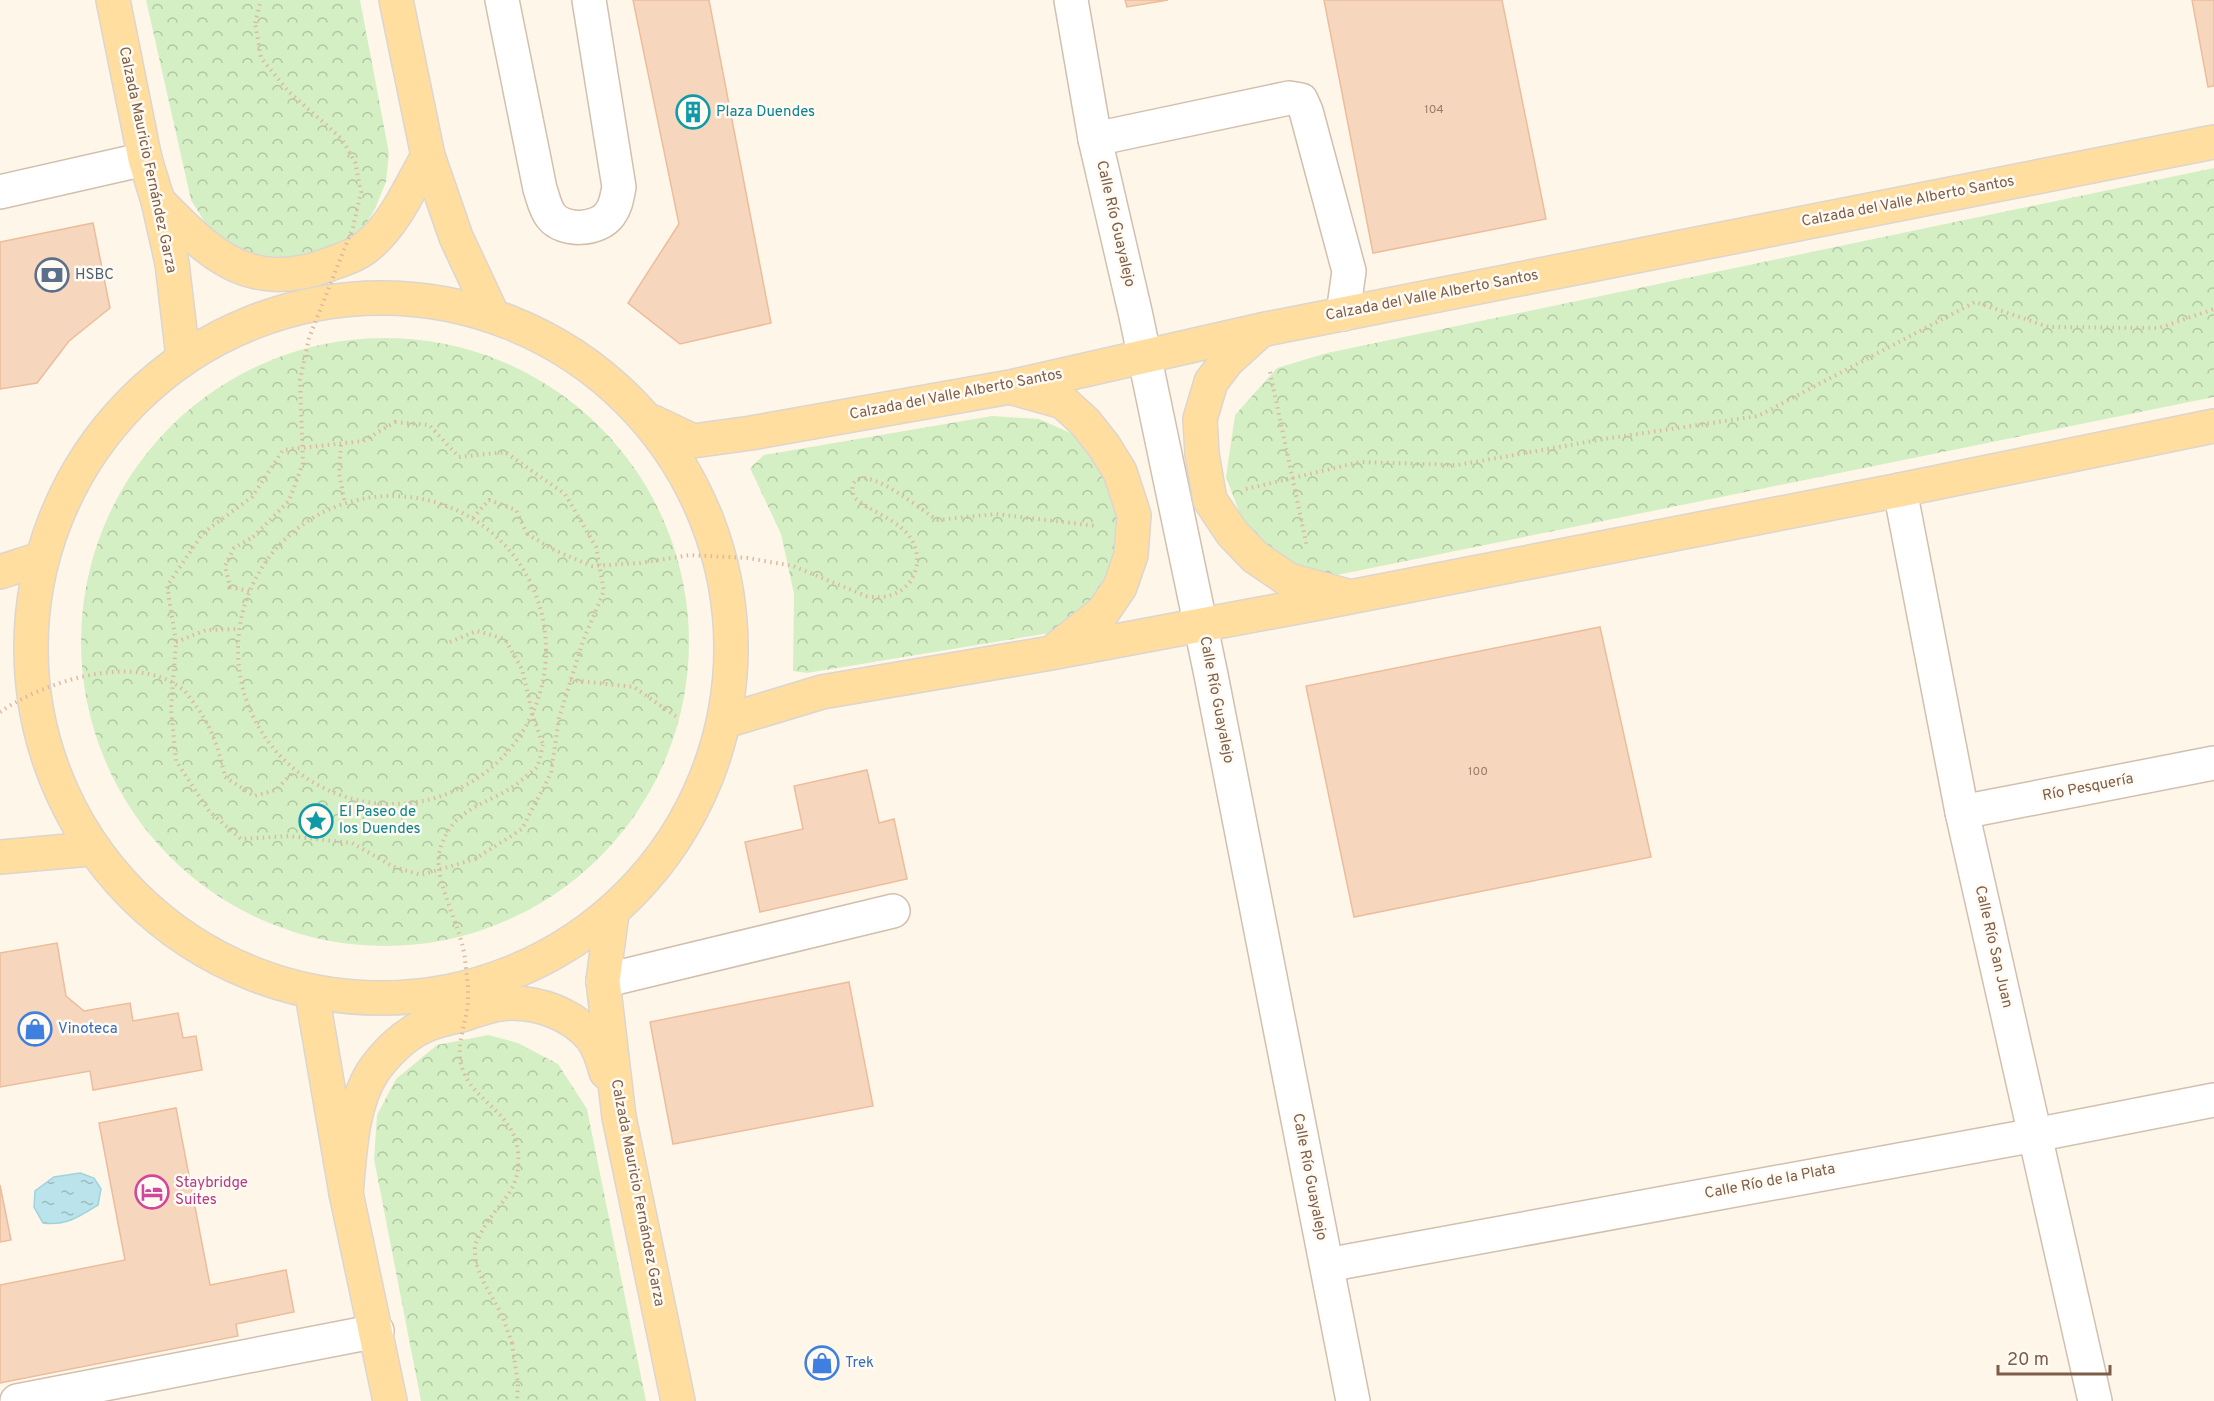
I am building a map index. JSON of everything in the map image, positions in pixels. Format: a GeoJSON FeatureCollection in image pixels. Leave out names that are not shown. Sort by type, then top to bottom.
{"type":"FeatureCollection","features":[{"type":"Feature","properties":{"kind":"main road","name":"Calzada Mauricio Fernández Garza"},"geometry":{"type":"LineString","coordinates":[[113,0],[145,159],[158,201],[172,263],[183,357]]}},
{"type":"Feature","properties":{"kind":"main road"},"geometry":{"type":"LineString","coordinates":[[396,0],[428,156],[456,237],[492,314]]}},
{"type":"Feature","properties":{"kind":"main road","name":"Calzada del Valle Alberto Santos"},"geometry":{"type":"LineString","coordinates":[[653,422],[693,441],[751,433],[1010,387],[1262,330],[2214,142]]}},
{"type":"Feature","properties":{"kind":"main road"},"geometry":{"type":"LineString","coordinates":[[158,201],[192,235],[219,257],[249,271],[275,275],[314,269],[354,255],[371,244],[390,221],[428,156]]}},
{"type":"Feature","properties":{"kind":"main road"},"geometry":{"type":"LineString","coordinates":[[387,296],[492,314],[580,357],[653,422],[707,513],[733,616],[726,721],[684,826],[612,913],[522,970],[419,998],[312,994],[226,965],[150,916],[90,849],[46,759],[28,659],[40,559],[71,481],[83,464],[120,412],[183,357],[280,311],[387,296]]}},
{"type":"Feature","properties":{"kind":"main road"},"geometry":{"type":"LineString","coordinates":[[1262,330],[1227,361],[1211,382],[1200,419],[1202,454],[1209,500],[1232,533],[1255,557],[1289,580],[1350,596]]}},
{"type":"Feature","properties":{"kind":"main road"},"geometry":{"type":"LineString","coordinates":[[1010,387],[1063,402],[1085,422],[1104,446],[1120,472],[1134,515],[1131,555],[1120,586],[1103,612],[1051,653]]}},
{"type":"Feature","properties":{"kind":"main road"},"geometry":{"type":"LineString","coordinates":[[726,721],[822,692],[1200,625],[1900,490],[2214,426]]}},
{"type":"Feature","properties":{"kind":"main road"},"geometry":{"type":"LineString","coordinates":[[0,572],[40,559]]}},
{"type":"Feature","properties":{"kind":"main road"},"geometry":{"type":"LineString","coordinates":[[0,857],[90,849]]}},
{"type":"Feature","properties":{"kind":"main road","name":"Calzada Mauricio Fernández Garza"},"geometry":{"type":"LineString","coordinates":[[612,913],[603,981],[619,1117],[678,1401]]}},
{"type":"Feature","properties":{"kind":"main road"},"geometry":{"type":"LineString","coordinates":[[312,994],[346,1193],[390,1401]]}},
{"type":"Feature","properties":{"kind":"main road"},"geometry":{"type":"LineString","coordinates":[[346,1193],[352,1136],[371,1074],[385,1056],[423,1026],[492,1005],[510,1003],[543,1006],[567,1018],[592,1038],[602,1057],[619,1117]]}},
{"type":"Feature","properties":{"kind":"street"},"geometry":{"type":"LineString","coordinates":[[502,0],[540,189],[550,215],[562,225],[590,227],[609,216],[617,201],[619,187],[589,0]]}},
{"type":"Feature","properties":{"kind":"street","name":"Calle Río Guayalejo"},"geometry":{"type":"LineString","coordinates":[[1071,0],[1095,139],[1145,357],[1200,625],[1353,1401]]}},
{"type":"Feature","properties":{"kind":"street"},"geometry":{"type":"LineString","coordinates":[[1095,139],[1289,98],[1301,100],[1306,111],[1349,271],[1343,314]]}},
{"type":"Feature","properties":{"kind":"street"},"geometry":{"type":"LineString","coordinates":[[0,192],[145,159]]}},
{"type":"Feature","properties":{"kind":"street","name":"Calle Río San Juan"},"geometry":{"type":"LineString","coordinates":[[1900,490],[1962,812],[2094,1401]]}},
{"type":"Feature","properties":{"kind":"street","name":"Río Pesquería"},"geometry":{"type":"LineString","coordinates":[[1962,812],[2214,763]]}},
{"type":"Feature","properties":{"kind":"street"},"geometry":{"type":"LineString","coordinates":[[603,981],[893,911]]}},
{"type":"Feature","properties":{"kind":"street","name":"Calle Río de la Plata"},"geometry":{"type":"LineString","coordinates":[[1327,1265],[2214,1100]]}},
{"type":"Feature","properties":{"kind":"street"},"geometry":{"type":"LineString","coordinates":[[17,1401],[377,1331]]}},
{"type":"Feature","properties":{"kind":"path"},"geometry":{"type":"LineString","coordinates":[[249,591],[230,587],[225,566],[234,548],[253,537],[289,501],[303,464],[300,380],[304,359],[309,338],[353,227],[361,192],[355,162],[342,139],[288,92],[261,58],[255,23],[261,0]]}},
{"type":"Feature","properties":{"kind":"path"},"geometry":{"type":"LineString","coordinates":[[1209,500],[1292,477],[1360,462],[1458,465],[1604,438],[1758,416],[1975,302],[2049,327],[2159,328],[2214,309]]}},
{"type":"Feature","properties":{"kind":"path"},"geometry":{"type":"LineString","coordinates":[[1268,362],[1308,554]]}},
{"type":"Feature","properties":{"kind":"path"},"geometry":{"type":"LineString","coordinates":[[395,422],[429,425],[459,457],[505,452],[565,494],[596,547],[604,591],[570,680],[559,718],[551,773],[522,829],[475,859],[421,875],[394,867],[352,843],[289,836],[242,839],[209,811],[176,761],[171,709],[176,642],[167,586],[202,532],[252,497],[283,450],[341,445],[363,441],[395,422]]}},
{"type":"Feature","properties":{"kind":"path"},"geometry":{"type":"LineString","coordinates":[[341,445],[339,473],[345,503]]}},
{"type":"Feature","properties":{"kind":"path"},"geometry":{"type":"LineString","coordinates":[[473,518],[489,500],[516,510],[527,534],[556,551],[592,566],[640,563],[690,555],[748,558],[793,566],[866,596],[878,598],[898,592],[911,580],[918,560],[916,548],[910,536],[901,527],[854,497],[852,489],[855,482],[862,478],[870,479],[897,492],[937,520],[996,514],[1096,526],[1134,515]]}},
{"type":"Feature","properties":{"kind":"path"},"geometry":{"type":"LineString","coordinates":[[388,495],[432,501],[473,518],[508,547],[533,584],[546,627],[546,672],[533,716],[507,754],[470,784],[427,801],[380,805],[334,795],[294,771],[266,742],[247,708],[237,669],[238,629],[249,591],[272,553],[304,522],[345,503],[388,495]]}},
{"type":"Feature","properties":{"kind":"path"},"geometry":{"type":"LineString","coordinates":[[176,642],[206,630],[238,629]]}},
{"type":"Feature","properties":{"kind":"path"},"geometry":{"type":"LineString","coordinates":[[450,642],[477,631],[505,639],[522,669],[533,716],[543,745],[537,767],[515,786],[473,807],[450,827],[439,855],[442,885],[464,955],[468,1000],[460,1037],[460,1060],[465,1076],[477,1092],[495,1107],[510,1128],[518,1149],[519,1173],[510,1194],[484,1227],[475,1246],[477,1269],[503,1317],[512,1343],[518,1384],[517,1401]]}},
{"type":"Feature","properties":{"kind":"path"},"geometry":{"type":"LineString","coordinates":[[0,712],[53,685],[89,674],[129,671],[159,677],[182,688],[206,719],[218,745],[225,777],[254,796],[276,790],[294,771]]}},
{"type":"Feature","properties":{"kind":"path"},"geometry":{"type":"LineString","coordinates":[[570,680],[634,687],[678,718]]}},
{"type":"Feature","properties":{"kind":"green space"},"geometry":{"type":"Polygon","coordinates":[[[146,0],[360,0],[389,153],[386,182],[375,209],[365,225],[351,238],[325,253],[297,261],[252,256],[228,244],[208,227],[191,200],[146,0]]]}},
{"type":"Feature","properties":{"kind":"green space"},"geometry":{"type":"Polygon","coordinates":[[[2214,168],[2214,397],[1337,575],[1289,564],[1246,530],[1226,477],[1235,415],[1277,368],[1327,353],[2214,168]]]}},
{"type":"Feature","properties":{"kind":"green space"},"geometry":{"type":"Polygon","coordinates":[[[385,338],[444,344],[501,361],[554,390],[600,427],[637,473],[666,526],[683,583],[689,642],[683,701],[666,758],[637,811],[600,857],[554,894],[501,923],[444,940],[385,946],[326,940],[269,923],[216,894],[170,857],[133,811],[104,758],[87,701],[81,642],[87,583],[104,526],[133,473],[170,427],[216,390],[269,361],[326,344],[385,338]]]}},
{"type":"Feature","properties":{"kind":"green space"},"geometry":{"type":"Polygon","coordinates":[[[992,416],[1039,419],[1082,438],[1120,488],[1119,578],[1056,632],[807,673],[793,671],[794,594],[781,534],[750,468],[764,455],[992,416]]]}},
{"type":"Feature","properties":{"kind":"green space"},"geometry":{"type":"Polygon","coordinates":[[[488,1035],[518,1043],[558,1064],[587,1109],[646,1401],[421,1401],[374,1159],[377,1115],[396,1079],[437,1045],[488,1035]]]}},
{"type":"Feature","properties":{"kind":"water"},"geometry":{"type":"Polygon","coordinates":[[[80,1173],[94,1178],[101,1189],[98,1205],[66,1222],[43,1223],[34,1207],[35,1191],[54,1177],[80,1173]]]}},
{"type":"Feature","properties":{"kind":"building","name":"Plaza Duendes"},"geometry":{"type":"Polygon","coordinates":[[[633,0],[709,0],[771,323],[680,344],[628,303],[679,224],[633,0]]]}},
{"type":"Feature","properties":{"kind":"building"},"geometry":{"type":"Polygon","coordinates":[[[1125,0],[1168,0],[1127,7],[1125,0]]]}},
{"type":"Feature","properties":{"kind":"building"},"geometry":{"type":"Polygon","coordinates":[[[1324,0],[1502,0],[1546,219],[1373,253],[1324,0]]]}},
{"type":"Feature","properties":{"kind":"building"},"geometry":{"type":"Polygon","coordinates":[[[2192,0],[2214,0],[2214,86],[2208,87],[2192,0]]]}},
{"type":"Feature","properties":{"kind":"building","name":"HSBC"},"geometry":{"type":"Polygon","coordinates":[[[93,223],[110,308],[69,341],[37,383],[0,389],[0,242],[93,223]]]}},
{"type":"Feature","properties":{"kind":"building"},"geometry":{"type":"Polygon","coordinates":[[[1600,627],[1651,857],[1354,917],[1306,686],[1600,627]]]}},
{"type":"Feature","properties":{"kind":"building"},"geometry":{"type":"Polygon","coordinates":[[[867,770],[879,823],[894,819],[907,879],[760,912],[745,842],[803,829],[794,786],[867,770]]]}},
{"type":"Feature","properties":{"kind":"building"},"geometry":{"type":"Polygon","coordinates":[[[57,943],[66,996],[84,1011],[130,1003],[133,1021],[178,1013],[183,1038],[196,1036],[202,1070],[93,1090],[90,1071],[0,1087],[0,953],[57,943]]]}},
{"type":"Feature","properties":{"kind":"building"},"geometry":{"type":"Polygon","coordinates":[[[849,982],[873,1106],[673,1144],[650,1022],[849,982]]]}},
{"type":"Feature","properties":{"kind":"building","name":"Staybridge Suites"},"geometry":{"type":"Polygon","coordinates":[[[176,1108],[210,1285],[286,1270],[294,1312],[236,1324],[238,1336],[0,1383],[0,1285],[125,1260],[99,1123],[176,1108]]]}},
{"type":"Feature","properties":{"kind":"building"},"geometry":{"type":"Polygon","coordinates":[[[0,1185],[11,1240],[0,1242],[0,1185]]]}},
{"type":"Feature","properties":{"kind":"place","name":"Plaza Duendes"},"geometry":{"type":"Point","coordinates":[693,112]}},
{"type":"Feature","properties":{"kind":"place","name":"HSBC"},"geometry":{"type":"Point","coordinates":[52,275]}},
{"type":"Feature","properties":{"kind":"place","name":"El Paseo de los Duendes"},"geometry":{"type":"Point","coordinates":[316,821]}},
{"type":"Feature","properties":{"kind":"place","name":"Vinoteca"},"geometry":{"type":"Point","coordinates":[35,1029]}},
{"type":"Feature","properties":{"kind":"place","name":"Staybridge Suites"},"geometry":{"type":"Point","coordinates":[152,1192]}},
{"type":"Feature","properties":{"kind":"place","name":"Trek"},"geometry":{"type":"Point","coordinates":[822,1363]}}]}
